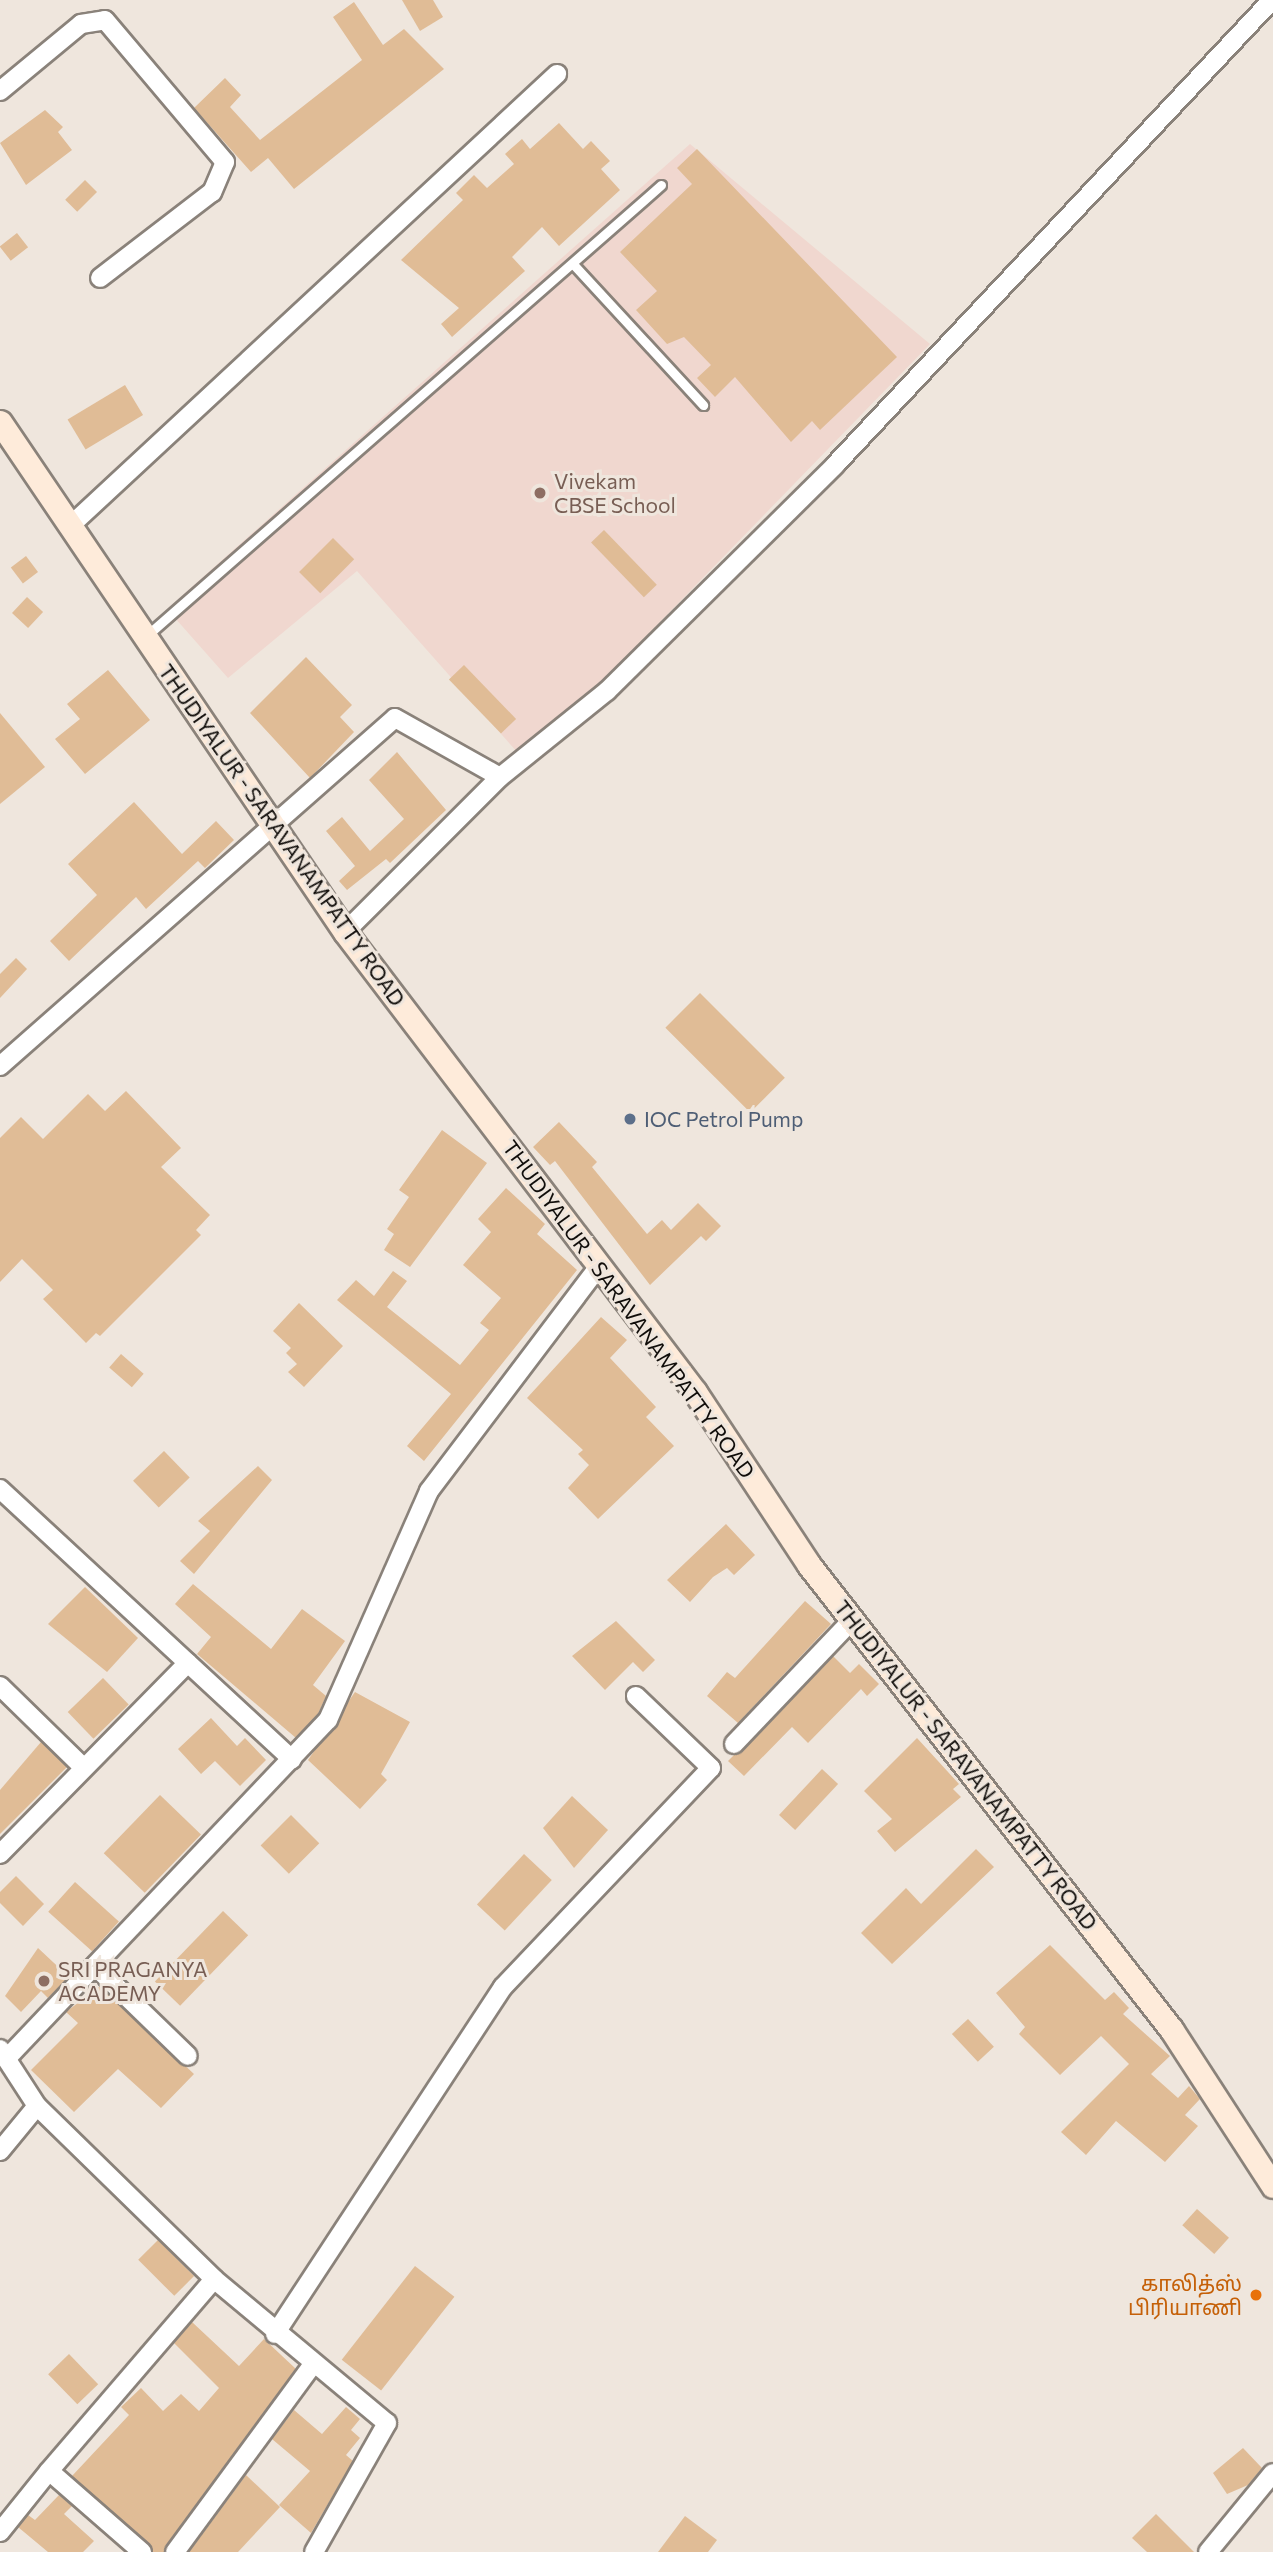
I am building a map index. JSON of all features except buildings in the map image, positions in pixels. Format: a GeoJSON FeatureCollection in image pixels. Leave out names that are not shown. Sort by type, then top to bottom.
{"type":"FeatureCollection","features":[{"type":"Feature","properties":{"kind":"main road","name":"THUDIYALUR - SARAVANAMPATTY ROAD"},"geometry":{"type":"LineString","coordinates":[[0,422],[345,932],[600,1265],[853,1619],[1171,2029],[1273,2186]]}},
{"type":"Feature","properties":{"kind":"street"},"geometry":{"type":"LineString","coordinates":[[345,932],[500,777],[607,691],[835,465],[1272,0]]}},
{"type":"Feature","properties":{"kind":"street"},"geometry":{"type":"LineString","coordinates":[[0,91],[80,24],[105,20],[225,162],[212,192],[100,278]]}},
{"type":"Feature","properties":{"kind":"street"},"geometry":{"type":"LineString","coordinates":[[69,527],[557,74]]}},
{"type":"Feature","properties":{"kind":"street"},"geometry":{"type":"LineString","coordinates":[[0,1066],[270,823],[395,718],[500,777]]}},
{"type":"Feature","properties":{"kind":"street"},"geometry":{"type":"LineString","coordinates":[[314,2552],[387,2423],[275,2334],[214,2279],[37,2106],[4,2053],[95,1965],[328,1720],[429,1491],[600,1265]]}},
{"type":"Feature","properties":{"kind":"street"},"geometry":{"type":"LineString","coordinates":[[0,1489],[292,1759]]}},
{"type":"Feature","properties":{"kind":"street"},"geometry":{"type":"LineString","coordinates":[[734,1744],[853,1619]]}},
{"type":"Feature","properties":{"kind":"street"},"geometry":{"type":"LineString","coordinates":[[0,1854],[188,1663]]}},
{"type":"Feature","properties":{"kind":"street"},"geometry":{"type":"LineString","coordinates":[[0,1686],[84,1768]]}},
{"type":"Feature","properties":{"kind":"street"},"geometry":{"type":"LineString","coordinates":[[275,2334],[503,1987],[711,1768],[636,1696]]}},
{"type":"Feature","properties":{"kind":"street"},"geometry":{"type":"LineString","coordinates":[[95,1965],[188,2056]]}},
{"type":"Feature","properties":{"kind":"street"},"geometry":{"type":"LineString","coordinates":[[0,2151],[37,2106]]}},
{"type":"Feature","properties":{"kind":"street"},"geometry":{"type":"LineString","coordinates":[[0,2532],[214,2279]]}},
{"type":"Feature","properties":{"kind":"street"},"geometry":{"type":"LineString","coordinates":[[175,2552],[313,2364]]}},
{"type":"Feature","properties":{"kind":"street"},"geometry":{"type":"LineString","coordinates":[[49,2472],[142,2552]]}},
{"type":"Feature","properties":{"kind":"street"},"geometry":{"type":"LineString","coordinates":[[1208,2552],[1273,2473]]}},
{"type":"Feature","properties":{"kind":"lane"},"geometry":{"type":"LineString","coordinates":[[144,638],[661,185]]}},
{"type":"Feature","properties":{"kind":"lane"},"geometry":{"type":"LineString","coordinates":[[573,264],[703,405]]}},
{"type":"Feature","properties":{"kind":"shaded area","name":"Vivekam CBSE School"},"geometry":{"type":"Polygon","coordinates":[[[690,144],[930,344],[525,761],[357,571],[228,678],[167,609],[690,144]]]}},
{"type":"Feature","properties":{"kind":"place","name":"Vivekam CBSE School"},"geometry":{"type":"Point","coordinates":[540,493]}},
{"type":"Feature","properties":{"kind":"place","name":"IOC Petrol Pump"},"geometry":{"type":"Point","coordinates":[630,1119]}},
{"type":"Feature","properties":{"kind":"place","name":"SRI PRAGANYA ACADEMY"},"geometry":{"type":"Point","coordinates":[44,1981]}},
{"type":"Feature","properties":{"kind":"place","name":"காலித்ஸ் பிரியாணி"},"geometry":{"type":"Point","coordinates":[1256,2295]}}]}
